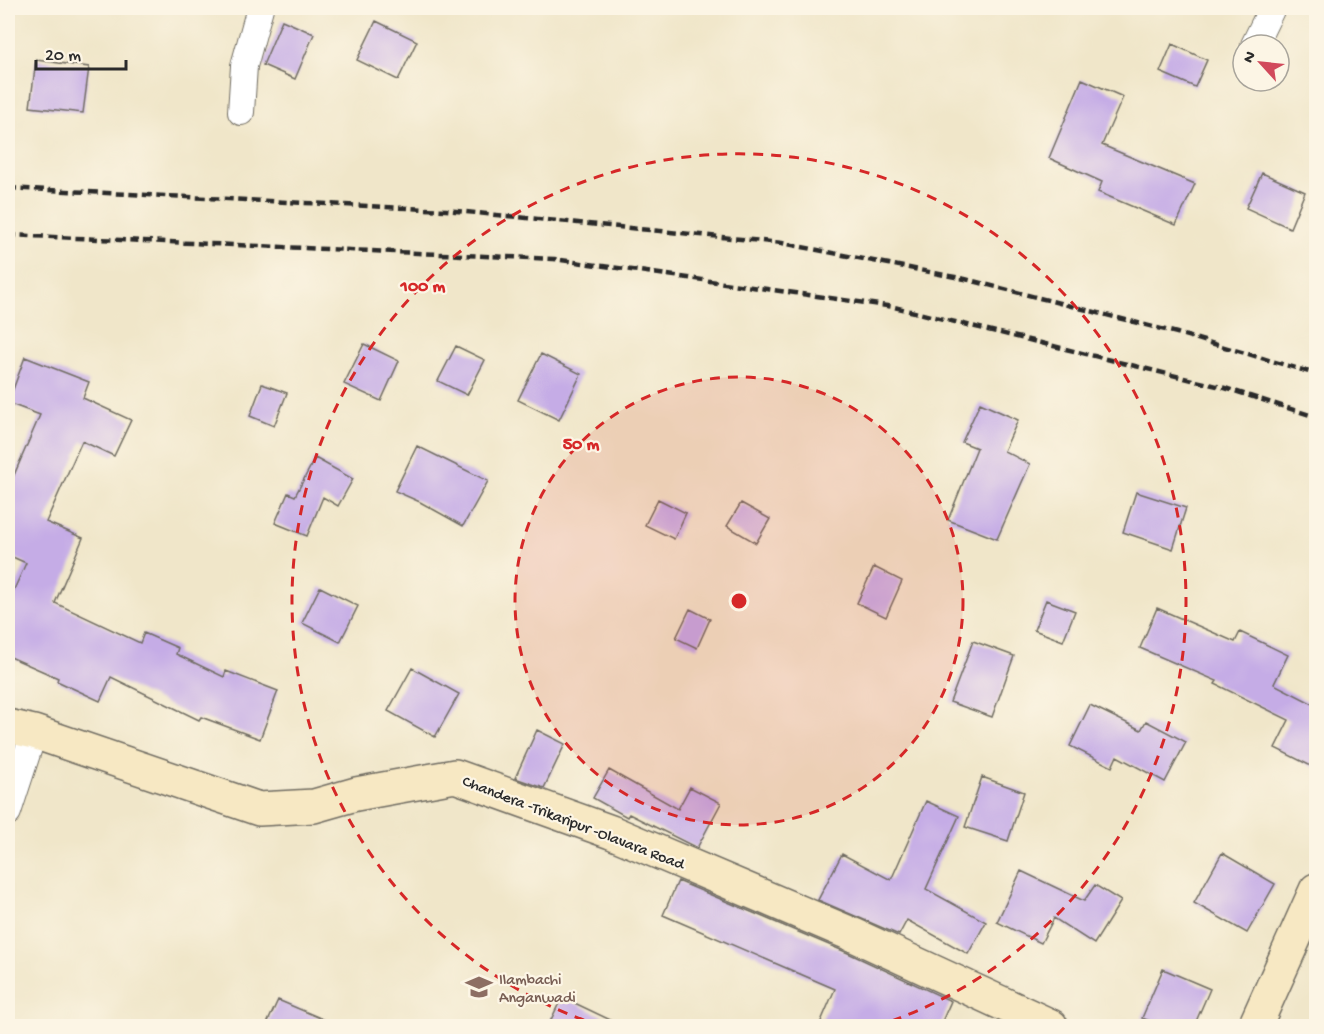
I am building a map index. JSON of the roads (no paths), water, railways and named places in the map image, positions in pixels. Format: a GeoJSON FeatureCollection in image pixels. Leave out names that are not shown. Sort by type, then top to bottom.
{"type":"FeatureCollection","features":[{"type":"Feature","properties":{"kind":"main road","name":"Chandera -Trikaripur -Olavara Road"},"geometry":{"type":"LineString","coordinates":[[20,729],[259,809],[314,806],[356,794],[455,776],[654,850],[855,936],[1051,1026]]}},
{"type":"Feature","properties":{"kind":"main road"},"geometry":{"type":"LineString","coordinates":[[1255,1026],[1317,890]]}},
{"type":"Feature","properties":{"kind":"street"},"geometry":{"type":"LineString","coordinates":[[241,112],[244,66],[260,8]]}},
{"type":"Feature","properties":{"kind":"street"},"geometry":{"type":"LineString","coordinates":[[1260,33],[1272,8]]}},
{"type":"Feature","properties":{"kind":"street"},"geometry":{"type":"LineString","coordinates":[[8,812],[20,729]]}},
{"type":"Feature","properties":{"kind":"railway"},"geometry":{"type":"LineString","coordinates":[[8,188],[446,210],[782,243],[965,279],[1177,333],[1316,374]]}},
{"type":"Feature","properties":{"kind":"railway"},"geometry":{"type":"LineString","coordinates":[[8,235],[554,259],[894,307],[1225,388],[1316,417]]}},
{"type":"Feature","properties":{"kind":"place","name":"Ilambachi Anganwadi"},"geometry":{"type":"Point","coordinates":[479,987]}}]}
